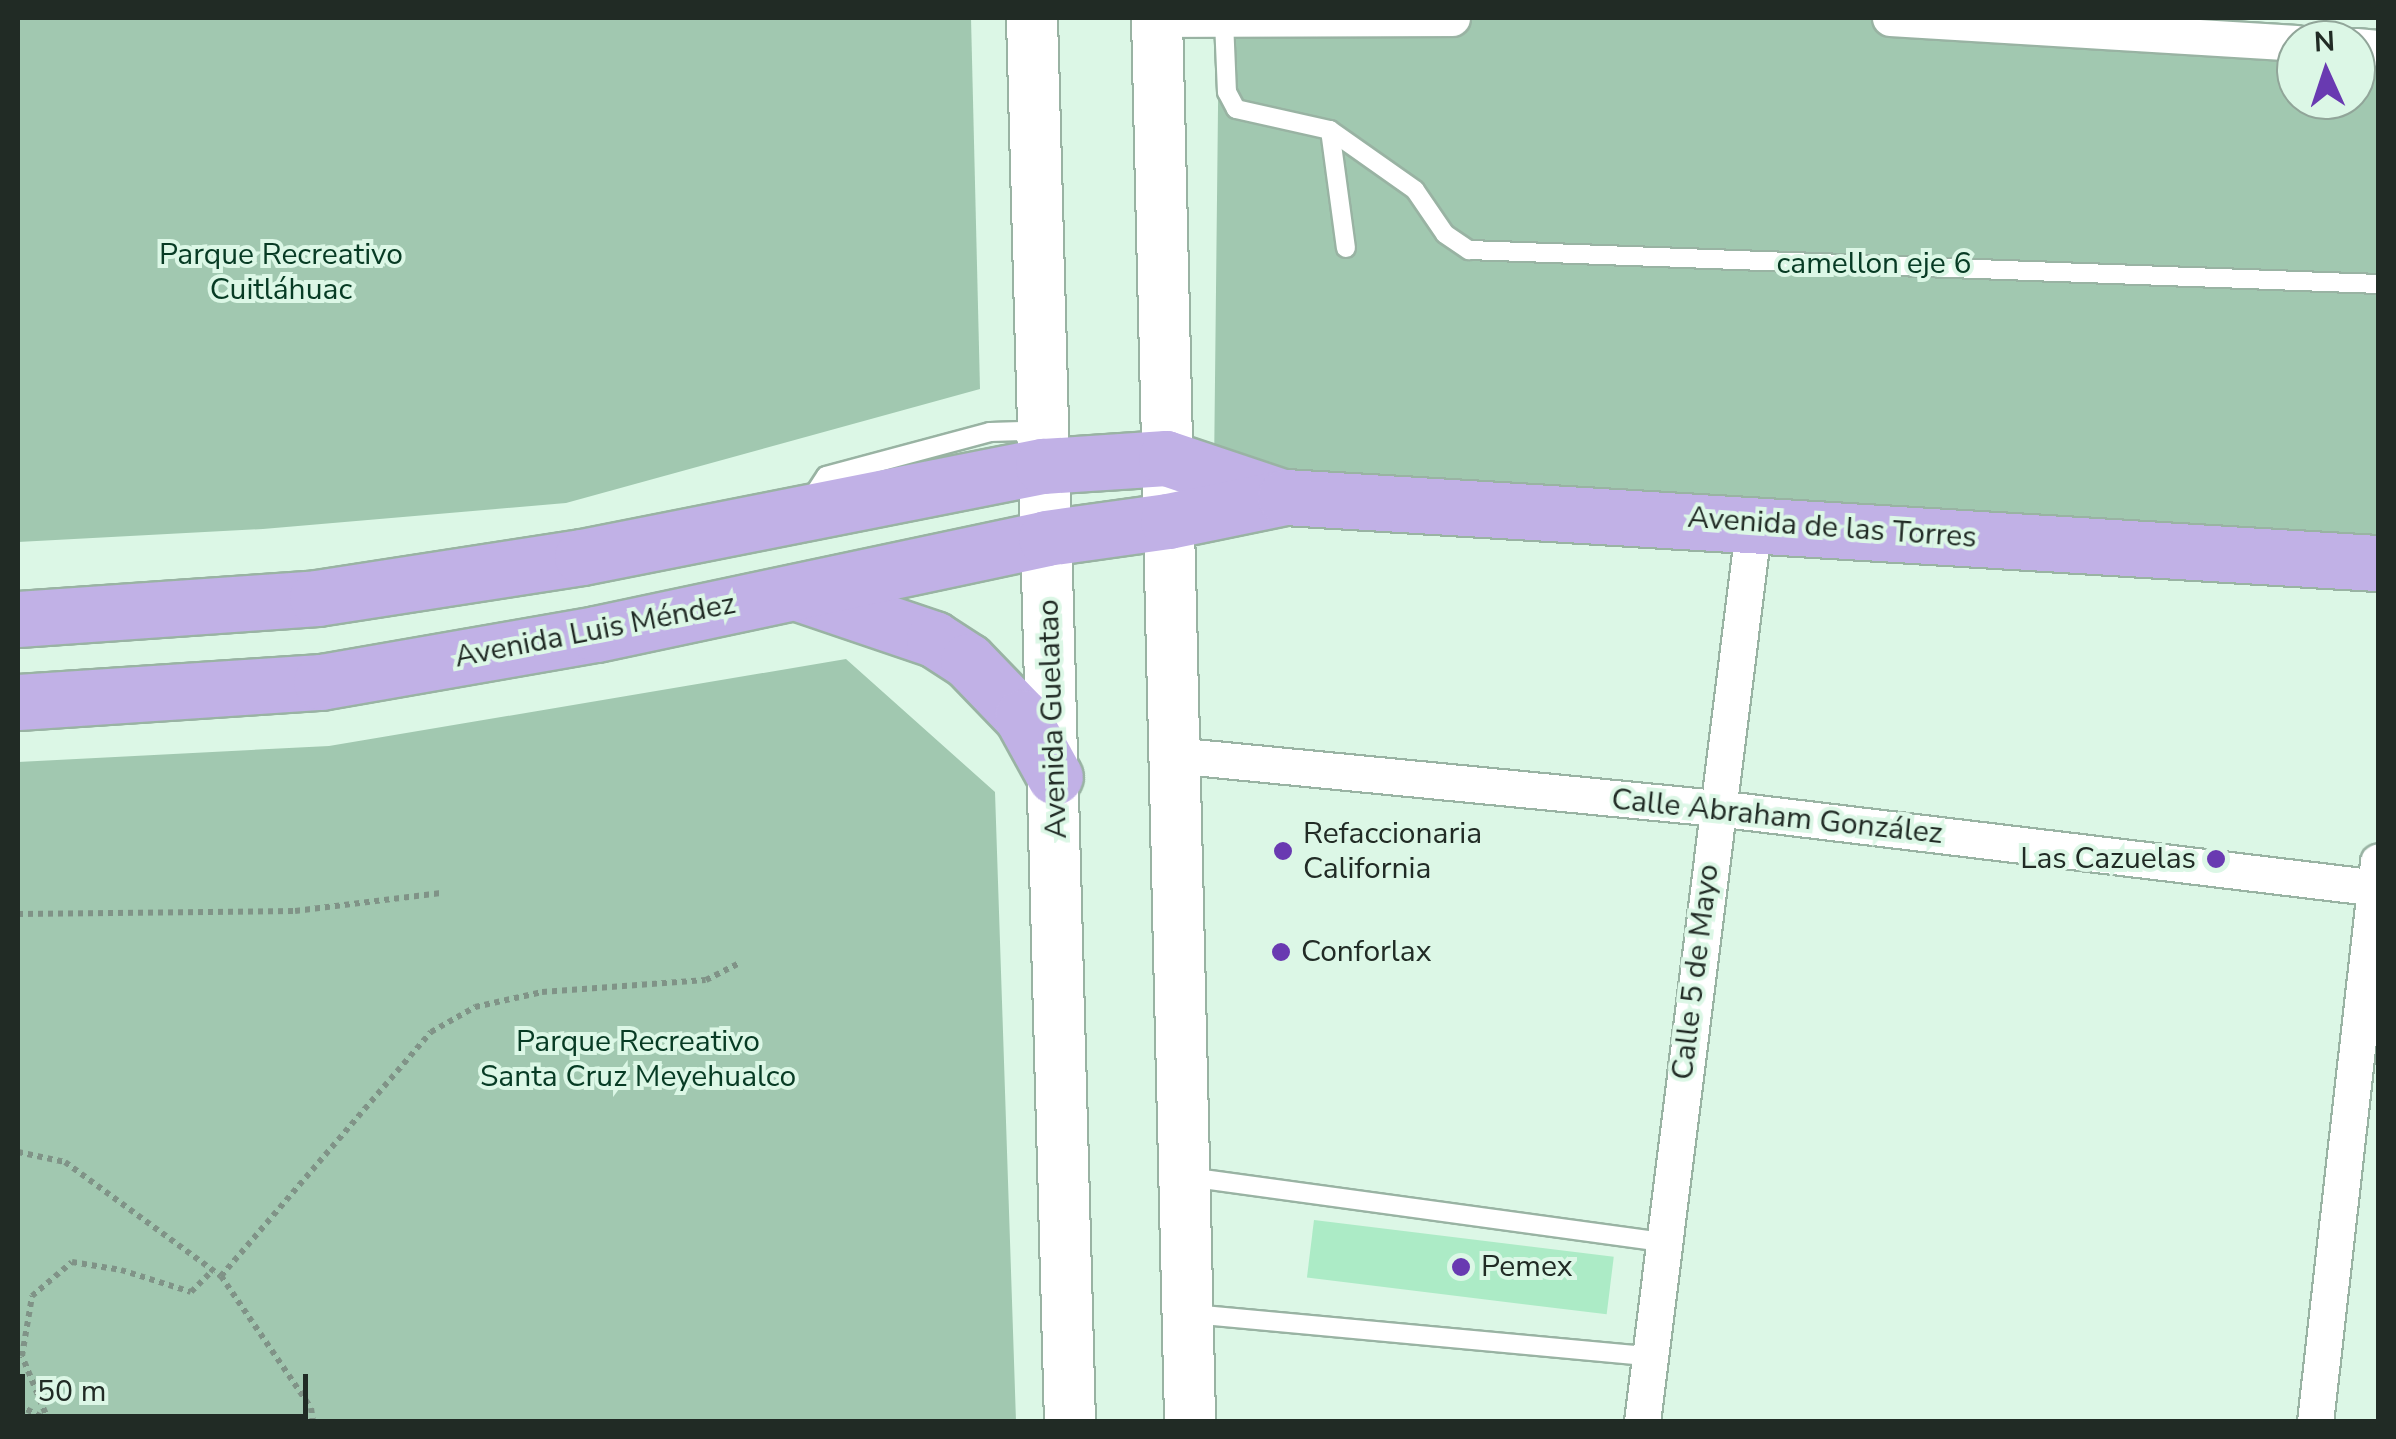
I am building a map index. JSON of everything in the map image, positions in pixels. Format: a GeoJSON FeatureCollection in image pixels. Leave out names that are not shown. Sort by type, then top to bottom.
{"type":"FeatureCollection","features":[{"type":"Feature","properties":{"kind":"main road","name":"Avenida Guelatao"},"geometry":{"type":"LineString","coordinates":[[1032,18],[1070,1422]]}},
{"type":"Feature","properties":{"kind":"main road"},"geometry":{"type":"LineString","coordinates":[[1157,18],[1190,1422]]}},
{"type":"Feature","properties":{"kind":"main road"},"geometry":{"type":"LineString","coordinates":[[18,619],[317,598],[582,556],[1043,466],[1166,458]]}},
{"type":"Feature","properties":{"kind":"main road","name":"Avenida de las Torres"},"geometry":{"type":"LineString","coordinates":[[1166,458],[1285,498]]}},
{"type":"Feature","properties":{"kind":"main road","name":"Avenida de las Torres"},"geometry":{"type":"LineString","coordinates":[[1168,522],[1285,498],[1754,522],[2378,563]]}},
{"type":"Feature","properties":{"kind":"main road","name":"Avenida Luis Méndez"},"geometry":{"type":"LineString","coordinates":[[18,702],[321,682],[596,634],[1046,538],[1168,522]]}},
{"type":"Feature","properties":{"kind":"main road"},"geometry":{"type":"LineString","coordinates":[[795,592],[934,639],[968,662],[1022,717],[1055,777]]}},
{"type":"Feature","properties":{"kind":"street"},"geometry":{"type":"LineString","coordinates":[[1157,18],[1452,18]]}},
{"type":"Feature","properties":{"kind":"street"},"geometry":{"type":"LineString","coordinates":[[1890,18],[2276,42]]}},
{"type":"Feature","properties":{"kind":"street","name":"Calle 5 de Mayo"},"geometry":{"type":"LineString","coordinates":[[1642,1422],[1754,522]]}},
{"type":"Feature","properties":{"kind":"street","name":"Calle Abraham González"},"geometry":{"type":"LineString","coordinates":[[1174,755],[2377,879]]}},
{"type":"Feature","properties":{"kind":"street"},"geometry":{"type":"LineString","coordinates":[[2315,1422],[2377,879]]}},
{"type":"Feature","properties":{"kind":"lane"},"geometry":{"type":"LineString","coordinates":[[1224,21],[1227,92],[1236,109],[1330,130],[1415,190],[1445,234],[1469,250],[2378,284]]}},
{"type":"Feature","properties":{"kind":"lane"},"geometry":{"type":"LineString","coordinates":[[1330,130],[1346,248]]}},
{"type":"Feature","properties":{"kind":"lane"},"geometry":{"type":"LineString","coordinates":[[1184,1176],[1663,1242]]}},
{"type":"Feature","properties":{"kind":"lane"},"geometry":{"type":"LineString","coordinates":[[1187,1314],[1650,1356]]}},
{"type":"Feature","properties":{"kind":"path"},"geometry":{"type":"LineString","coordinates":[[18,914],[295,911],[442,894]]}},
{"type":"Feature","properties":{"kind":"path"},"geometry":{"type":"LineString","coordinates":[[221,1276],[431,1032],[474,1007],[542,992],[706,980],[739,963]]}},
{"type":"Feature","properties":{"kind":"path"},"geometry":{"type":"LineString","coordinates":[[18,1152],[65,1162],[221,1276],[310,1408],[314,1422]]}},
{"type":"Feature","properties":{"kind":"path"},"geometry":{"type":"LineString","coordinates":[[50,1421],[22,1356],[32,1296],[72,1262],[121,1270],[191,1292],[213,1270]]}},
{"type":"Feature","properties":{"kind":"path"},"geometry":{"type":"LineString","coordinates":[[18,1404],[50,1421]]}},
{"type":"Feature","properties":{"kind":"green space","name":"Parque Recreativo Cuitláhuac"},"geometry":{"type":"Polygon","coordinates":[[[18,18],[971,18],[980,389],[566,503],[263,529],[18,542],[18,18]]]}},
{"type":"Feature","properties":{"kind":"green space","name":"camellon eje 6"},"geometry":{"type":"Polygon","coordinates":[[[1219,18],[1846,18],[2276,44],[2276,120],[2376,120],[2378,50],[2378,538],[1214,471],[1219,18]]]}},
{"type":"Feature","properties":{"kind":"green space","name":"Parque Recreativo Santa Cruz Meyehualco"},"geometry":{"type":"Polygon","coordinates":[[[846,659],[995,792],[1016,1421],[18,1421],[18,762],[329,746],[846,659]]]}},
{"type":"Feature","properties":{"kind":"building","name":"Pemex"},"geometry":{"type":"Polygon","coordinates":[[[1314,1220],[1614,1257],[1607,1314],[1307,1278],[1314,1220]]]}},
{"type":"Feature","properties":{"kind":"place","name":"Refaccionaria California"},"geometry":{"type":"Point","coordinates":[1283,851]}},
{"type":"Feature","properties":{"kind":"place","name":"Las Cazuelas"},"geometry":{"type":"Point","coordinates":[2216,859]}},
{"type":"Feature","properties":{"kind":"place","name":"Conforlax"},"geometry":{"type":"Point","coordinates":[1281,952]}},
{"type":"Feature","properties":{"kind":"place","name":"Pemex"},"geometry":{"type":"Point","coordinates":[1461,1267]}}]}
